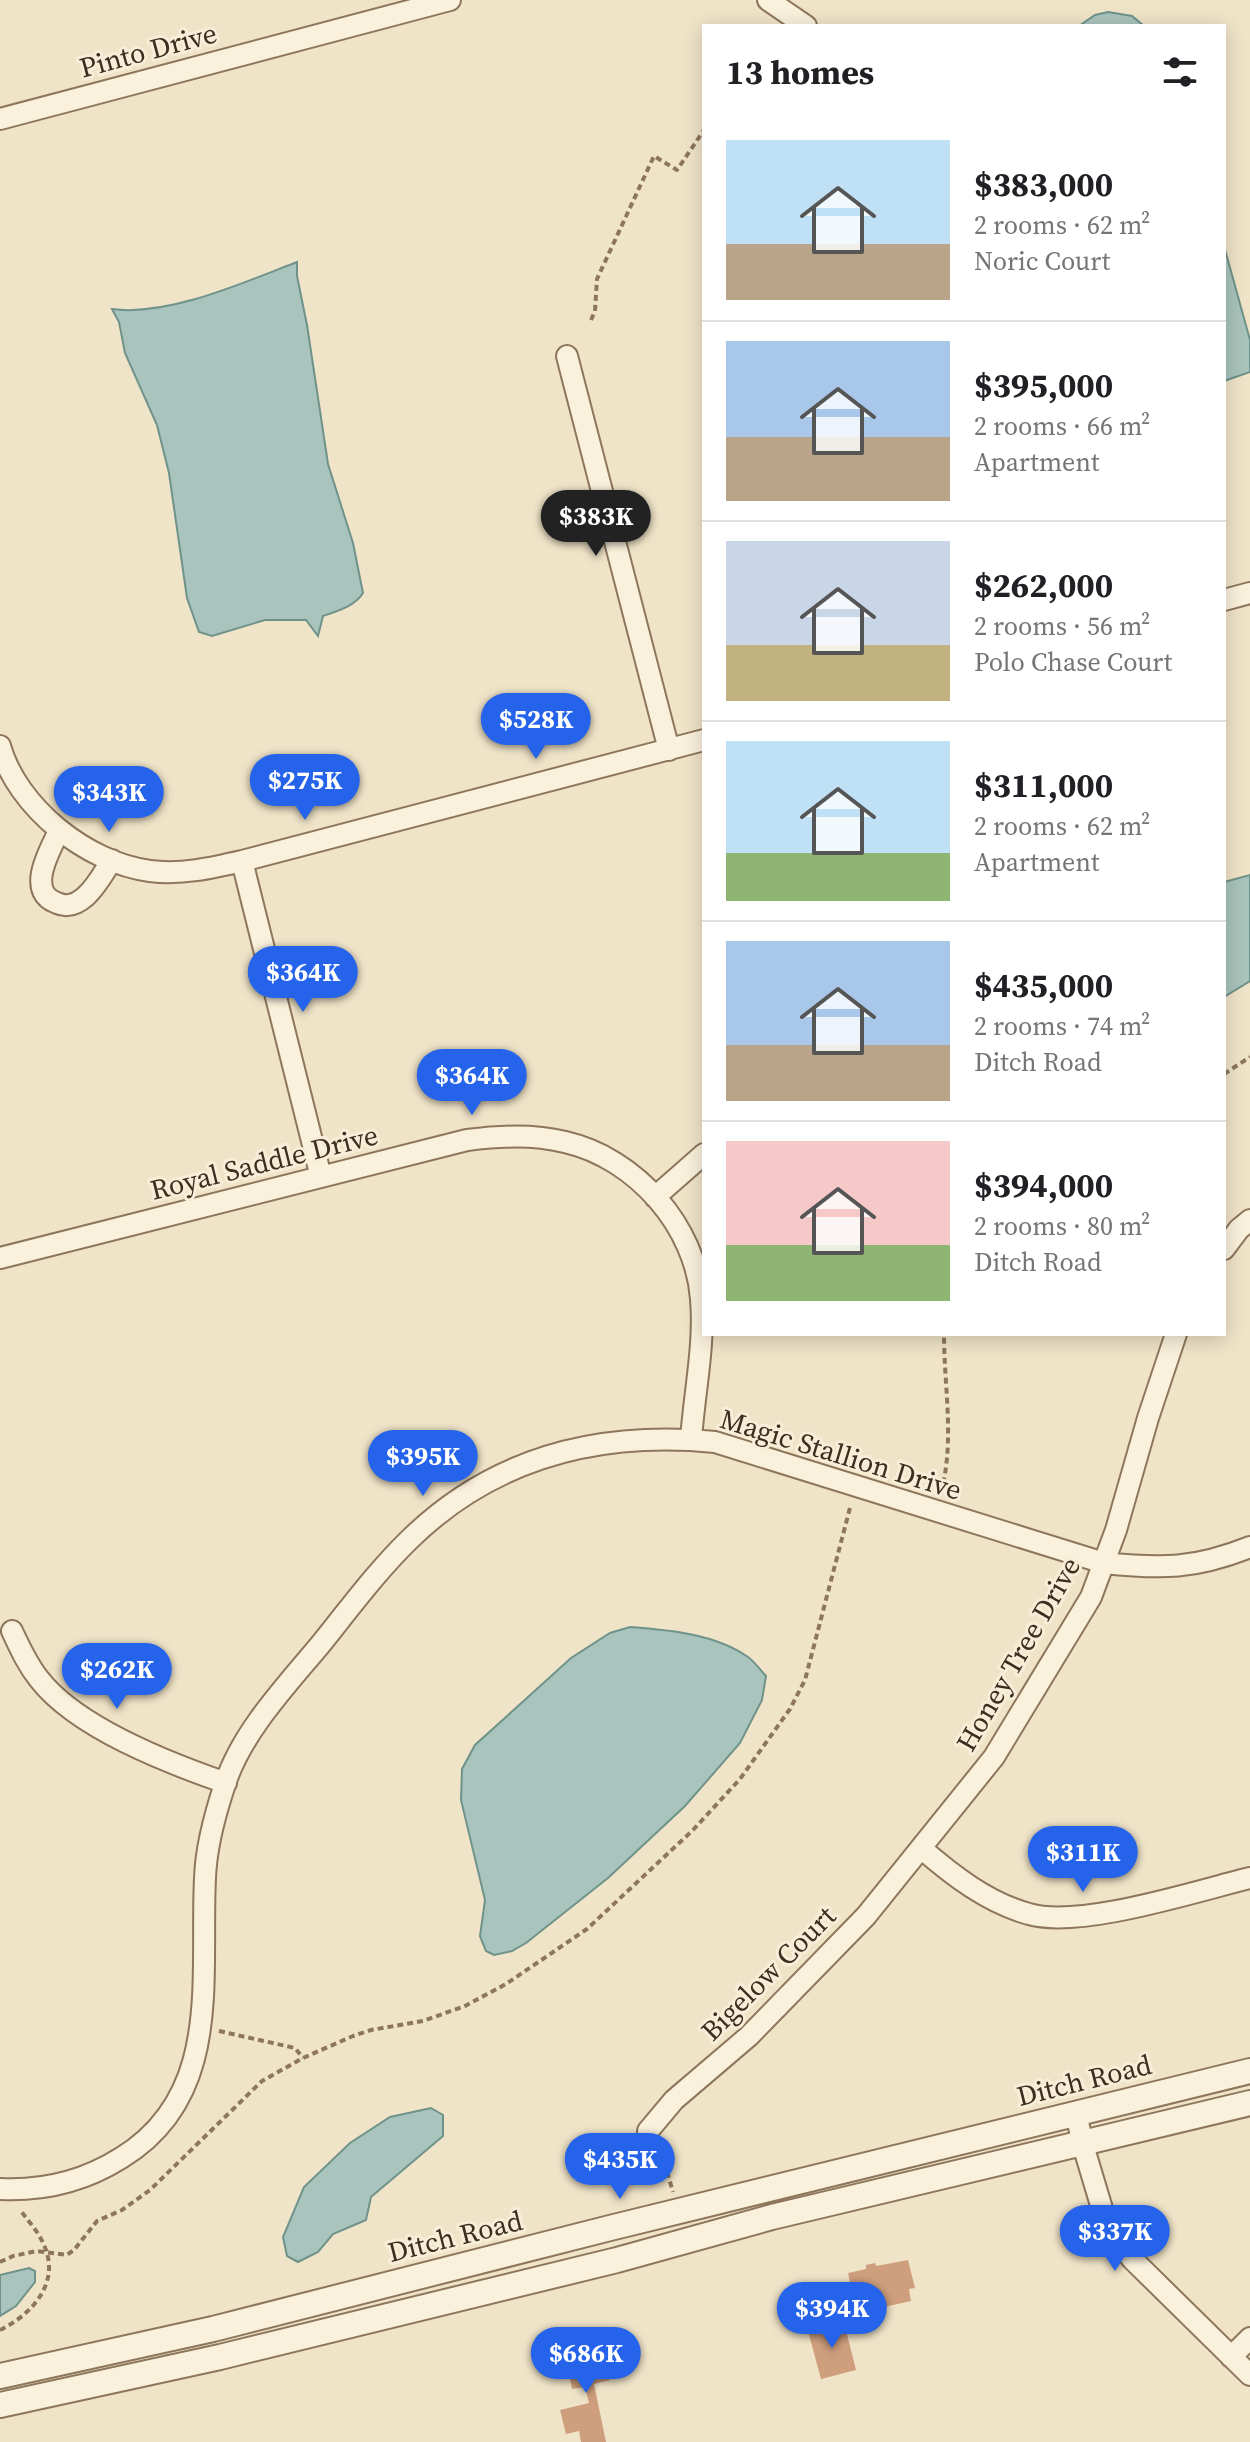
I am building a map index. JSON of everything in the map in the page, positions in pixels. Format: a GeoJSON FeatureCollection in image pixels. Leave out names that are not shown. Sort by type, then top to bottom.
{"type":"FeatureCollection","features":[{"type":"Feature","properties":{"kind":"street","name":"Pinto Drive"},"geometry":{"type":"LineString","coordinates":[[0,119],[450,0]]}},
{"type":"Feature","properties":{"kind":"street"},"geometry":{"type":"LineString","coordinates":[[768,0],[803,24]]}},
{"type":"Feature","properties":{"kind":"street"},"geometry":{"type":"LineString","coordinates":[[567,356],[669,750]]}},
{"type":"Feature","properties":{"kind":"street"},"geometry":{"type":"LineString","coordinates":[[1226,599],[1250,593]]}},
{"type":"Feature","properties":{"kind":"street"},"geometry":{"type":"LineString","coordinates":[[0,746],[28,799],[59,831],[112,860],[152,871],[204,870],[242,861],[702,741]]}},
{"type":"Feature","properties":{"kind":"street"},"geometry":{"type":"LineString","coordinates":[[59,831],[45,857],[41,879],[42,887],[52,901],[68,906],[76,903],[94,887],[112,860]]}},
{"type":"Feature","properties":{"kind":"street"},"geometry":{"type":"LineString","coordinates":[[242,861],[321,1177]]}},
{"type":"Feature","properties":{"kind":"street","name":"Royal Saddle Drive"},"geometry":{"type":"LineString","coordinates":[[0,1258],[467,1140],[533,1136],[568,1142],[622,1169],[655,1197],[679,1227],[693,1260],[701,1298],[691,1440]]}},
{"type":"Feature","properties":{"kind":"street"},"geometry":{"type":"LineString","coordinates":[[655,1197],[702,1156]]}},
{"type":"Feature","properties":{"kind":"street"},"geometry":{"type":"LineString","coordinates":[[1226,1246],[1250,1220]]}},
{"type":"Feature","properties":{"kind":"street","name":"Honey Tree Drive"},"geometry":{"type":"LineString","coordinates":[[921,1848],[994,1757],[1091,1597],[1175,1336]]}},
{"type":"Feature","properties":{"kind":"street","name":"Magic Stallion Drive"},"geometry":{"type":"LineString","coordinates":[[0,2189],[33,2189],[101,2171],[150,2136],[171,2110],[189,2075],[201,2028],[206,1934],[205,1877],[211,1832],[226,1783],[247,1740],[276,1699],[410,1538],[443,1510],[505,1471],[582,1446],[619,1441],[715,1442],[1104,1563],[1154,1568],[1184,1567],[1223,1558],[1250,1547]]}},
{"type":"Feature","properties":{"kind":"street"},"geometry":{"type":"LineString","coordinates":[[12,1631],[25,1659],[41,1682],[86,1719],[147,1753],[226,1783]]}},
{"type":"Feature","properties":{"kind":"street"},"geometry":{"type":"LineString","coordinates":[[921,1848],[961,1880],[1001,1904],[1031,1915],[1067,1918],[1115,1911],[1250,1878]]}},
{"type":"Feature","properties":{"kind":"street","name":"Bigelow Court"},"geometry":{"type":"LineString","coordinates":[[648,2131],[674,2100],[749,2036],[816,1970],[866,1916],[921,1848]]}},
{"type":"Feature","properties":{"kind":"street","name":"Ditch Road"},"geometry":{"type":"LineString","coordinates":[[0,2376],[213,2329],[1250,2071]]}},
{"type":"Feature","properties":{"kind":"street"},"geometry":{"type":"LineString","coordinates":[[0,2405],[220,2357],[617,2260],[772,2217],[1250,2103]]}},
{"type":"Feature","properties":{"kind":"street"},"geometry":{"type":"LineString","coordinates":[[1076,2113],[1103,2212],[1115,2236],[1132,2259],[1250,2375]]}},
{"type":"Feature","properties":{"kind":"street"},"geometry":{"type":"LineString","coordinates":[[1231,2357],[1250,2338]]}},
{"type":"Feature","properties":{"kind":"path"},"geometry":{"type":"LineString","coordinates":[[591,320],[595,311],[597,279],[654,156],[677,170],[702,133]]}},
{"type":"Feature","properties":{"kind":"path"},"geometry":{"type":"LineString","coordinates":[[1226,1073],[1250,1057]]}},
{"type":"Feature","properties":{"kind":"path"},"geometry":{"type":"LineString","coordinates":[[937,1511],[947,1473],[950,1438],[944,1336]]}},
{"type":"Feature","properties":{"kind":"path"},"geometry":{"type":"LineString","coordinates":[[0,2262],[37,2251],[67,2255],[97,2221],[137,2200],[262,2081],[303,2058],[371,2030],[423,2021],[465,2006],[506,1984],[587,1929],[693,1830],[766,1747],[800,1689],[856,1486]]}},
{"type":"Feature","properties":{"kind":"path"},"geometry":{"type":"LineString","coordinates":[[201,2028],[283,2044],[295,2048],[303,2058]]}},
{"type":"Feature","properties":{"kind":"path"},"geometry":{"type":"LineString","coordinates":[[667,2172],[673,2192]]}},
{"type":"Feature","properties":{"kind":"path"},"geometry":{"type":"LineString","coordinates":[[0,2330],[13,2324],[46,2292],[49,2279],[44,2244],[21,2211]]}},
{"type":"Feature","properties":{"kind":"water"},"geometry":{"type":"Polygon","coordinates":[[[1108,12],[1132,16],[1142,24],[1082,24],[1095,15],[1108,12]]]}},
{"type":"Feature","properties":{"kind":"water"},"geometry":{"type":"Polygon","coordinates":[[[1226,253],[1250,340],[1250,372],[1226,380],[1226,253]]]}},
{"type":"Feature","properties":{"kind":"water"},"geometry":{"type":"Polygon","coordinates":[[[297,262],[328,464],[353,543],[363,593],[351,605],[323,616],[318,636],[306,620],[265,620],[212,636],[199,632],[187,598],[169,473],[157,425],[125,353],[119,322],[112,309],[157,308],[181,303],[297,262]]]}},
{"type":"Feature","properties":{"kind":"water"},"geometry":{"type":"Polygon","coordinates":[[[1250,875],[1250,981],[1226,996],[1226,881],[1250,875]]]}},
{"type":"Feature","properties":{"kind":"water"},"geometry":{"type":"Polygon","coordinates":[[[630,1627],[692,1634],[735,1649],[751,1659],[766,1676],[762,1700],[740,1743],[685,1806],[608,1878],[526,1943],[512,1951],[494,1955],[486,1951],[480,1936],[485,1900],[461,1800],[462,1769],[475,1745],[571,1658],[610,1633],[630,1627]]]}},
{"type":"Feature","properties":{"kind":"water"},"geometry":{"type":"Polygon","coordinates":[[[431,2108],[443,2115],[443,2136],[371,2197],[366,2220],[333,2234],[318,2252],[298,2262],[287,2256],[283,2237],[304,2187],[350,2143],[390,2117],[431,2108]]]}},
{"type":"Feature","properties":{"kind":"water"},"geometry":{"type":"Polygon","coordinates":[[[29,2268],[35,2271],[35,2282],[16,2306],[0,2316],[0,2275],[29,2268]]]}},
{"type":"Feature","properties":{"kind":"building"},"geometry":{"type":"Polygon","coordinates":[[[908,2260],[915,2288],[909,2289],[911,2301],[884,2307],[882,2295],[854,2302],[848,2273],[866,2269],[866,2265],[875,2263],[876,2266],[908,2260]]]}},
{"type":"Feature","properties":{"kind":"building"},"geometry":{"type":"Polygon","coordinates":[[[844,2322],[856,2370],[821,2379],[808,2331],[844,2322]]]}},
{"type":"Feature","properties":{"kind":"building"},"geometry":{"type":"Polygon","coordinates":[[[588,2345],[590,2353],[603,2350],[610,2380],[594,2384],[606,2442],[581,2442],[579,2431],[566,2434],[560,2410],[589,2403],[585,2387],[572,2389],[566,2358],[578,2355],[577,2347],[588,2345]]]}}]}
